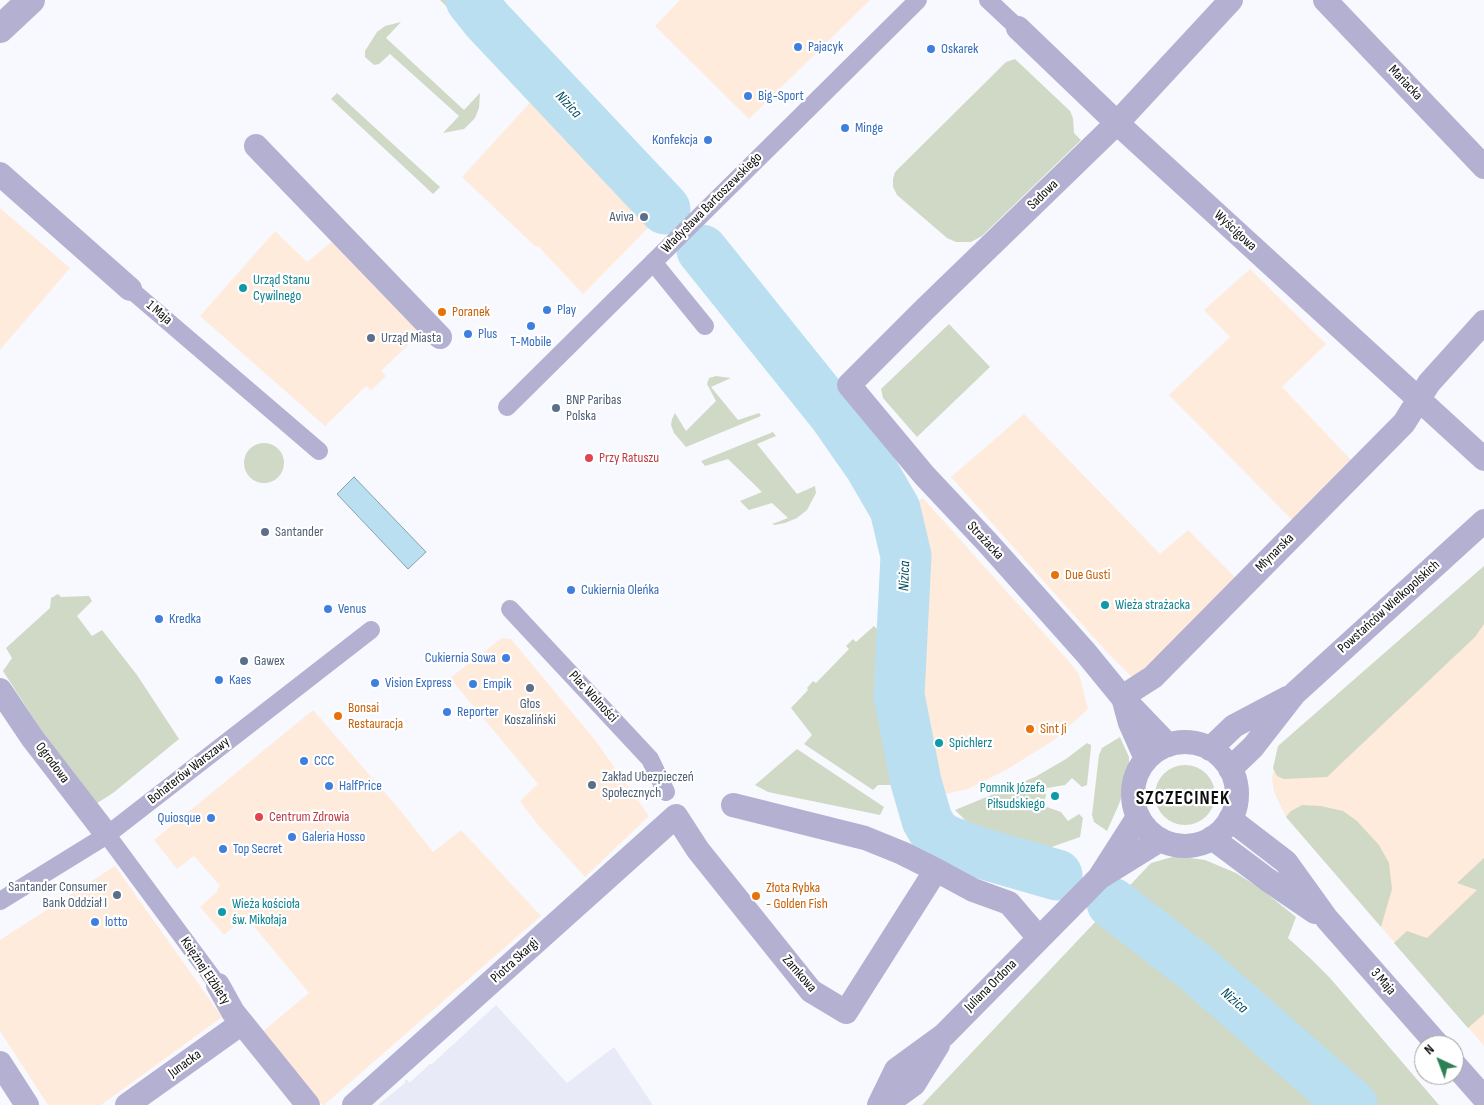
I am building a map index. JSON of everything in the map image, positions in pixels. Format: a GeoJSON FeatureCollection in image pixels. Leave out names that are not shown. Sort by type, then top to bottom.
{"type":"FeatureCollection","features":[{"type":"Feature","properties":{"kind":"street"},"geometry":{"type":"LineString","coordinates":[[0,29],[31,0]]}},
{"type":"Feature","properties":{"kind":"street","name":"Władysława Bartoszewskiego"},"geometry":{"type":"LineString","coordinates":[[507,407],[918,0]]}},
{"type":"Feature","properties":{"kind":"street","name":"Wyścigowa"},"geometry":{"type":"LineString","coordinates":[[988,0],[1117,123],[1484,459]]}},
{"type":"Feature","properties":{"kind":"street","name":"Sadowa"},"geometry":{"type":"LineString","coordinates":[[849,385],[1117,123],[1231,0]]}},
{"type":"Feature","properties":{"kind":"street","name":"Mariacka"},"geometry":{"type":"LineString","coordinates":[[1325,0],[1484,167]]}},
{"type":"Feature","properties":{"kind":"street"},"geometry":{"type":"LineString","coordinates":[[256,146],[440,337]]}},
{"type":"Feature","properties":{"kind":"street","name":"1 Maja"},"geometry":{"type":"LineString","coordinates":[[0,174],[130,289],[319,451]]}},
{"type":"Feature","properties":{"kind":"street"},"geometry":{"type":"LineString","coordinates":[[653,262],[705,326]]}},
{"type":"Feature","properties":{"kind":"street"},"geometry":{"type":"LineString","coordinates":[[1419,400],[1429,383],[1484,322]]}},
{"type":"Feature","properties":{"kind":"street","name":"Strażacka"},"geometry":{"type":"LineString","coordinates":[[849,385],[924,475],[987,542],[1122,697],[1168,745]]}},
{"type":"Feature","properties":{"kind":"street","name":"Młynarska"},"geometry":{"type":"LineString","coordinates":[[1122,697],[1153,677],[1404,423],[1419,400]]}},
{"type":"Feature","properties":{"kind":"street","name":"Powstańców Wielkopolskich"},"geometry":{"type":"LineString","coordinates":[[1230,769],[1253,747],[1295,693],[1484,521]]}},
{"type":"Feature","properties":{"kind":"street","name":"Plac Wolności"},"geometry":{"type":"LineString","coordinates":[[510,609],[650,758],[666,792]]}},
{"type":"Feature","properties":{"kind":"street","name":"Bohaterów Warszawy"},"geometry":{"type":"LineString","coordinates":[[0,901],[106,835],[371,630]]}},
{"type":"Feature","properties":{"kind":"street","name":"Ogrodowa"},"geometry":{"type":"LineString","coordinates":[[0,690],[33,739],[106,835]]}},
{"type":"Feature","properties":{"kind":"street","name":"Powstańców Wielkopolskich"},"geometry":{"type":"LineString","coordinates":[[1210,749],[1234,726],[1295,693]]}},
{"type":"Feature","properties":{"kind":"street","name":"Strażacka"},"geometry":{"type":"LineString","coordinates":[[1122,697],[1130,723],[1146,760]]}},
{"type":"Feature","properties":{"kind":"street"},"geometry":{"type":"LineString","coordinates":[[1182,742],[1197,743],[1210,749],[1222,757],[1235,781],[1237,794],[1235,807],[1230,819],[1222,830],[1212,838],[1195,845],[1177,846],[1160,840],[1147,830],[1138,817],[1133,802],[1133,787],[1137,772],[1156,750],[1168,745],[1182,742]]}},
{"type":"Feature","properties":{"kind":"street"},"geometry":{"type":"LineString","coordinates":[[733,805],[865,838],[902,853],[973,890],[1009,903],[1039,938]]}},
{"type":"Feature","properties":{"kind":"street","name":"Zamkowa"},"geometry":{"type":"LineString","coordinates":[[676,816],[698,850],[811,991],[846,1012],[936,870]]}},
{"type":"Feature","properties":{"kind":"street","name":"Piotra Skargi"},"geometry":{"type":"LineString","coordinates":[[354,1105],[676,816]]}},
{"type":"Feature","properties":{"kind":"street"},"geometry":{"type":"LineString","coordinates":[[1099,878],[1138,817]]}},
{"type":"Feature","properties":{"kind":"street","name":"3 Maja"},"geometry":{"type":"LineString","coordinates":[[1230,819],[1286,862],[1327,919],[1429,1035]]}},
{"type":"Feature","properties":{"kind":"street","name":"Księżnej Elżbiety"},"geometry":{"type":"LineString","coordinates":[[106,835],[218,985],[233,1012],[308,1105]]}},
{"type":"Feature","properties":{"kind":"street","name":"3 Maja"},"geometry":{"type":"LineString","coordinates":[[1212,838],[1268,880],[1327,919]]}},
{"type":"Feature","properties":{"kind":"street"},"geometry":{"type":"LineString","coordinates":[[1099,878],[1160,840]]}},
{"type":"Feature","properties":{"kind":"street","name":"Juliana Ordona"},"geometry":{"type":"LineString","coordinates":[[880,1105],[896,1070],[944,1035],[1099,878]]}},
{"type":"Feature","properties":{"kind":"street","name":"Junacka"},"geometry":{"type":"LineString","coordinates":[[127,1105],[242,1024]]}},
{"type":"Feature","properties":{"kind":"street","name":"Juliana Ordona"},"geometry":{"type":"LineString","coordinates":[[885,1105],[914,1084],[944,1035]]}},
{"type":"Feature","properties":{"kind":"street"},"geometry":{"type":"LineString","coordinates":[[0,1063],[27,1105]]}},
{"type":"Feature","properties":{"kind":"street"},"geometry":{"type":"LineString","coordinates":[[1464,1075],[1484,1098]]}},
{"type":"Feature","properties":{"kind":"shaded area"},"geometry":{"type":"Polygon","coordinates":[[[680,0],[870,0],[749,119],[655,26],[680,0]]]}},
{"type":"Feature","properties":{"kind":"shaded area"},"geometry":{"type":"Polygon","coordinates":[[[537,95],[660,216],[583,294],[538,246],[536,247],[462,177],[537,95]]]}},
{"type":"Feature","properties":{"kind":"shaded area"},"geometry":{"type":"Polygon","coordinates":[[[0,208],[70,268],[0,350],[0,208]]]}},
{"type":"Feature","properties":{"kind":"shaded area"},"geometry":{"type":"Polygon","coordinates":[[[275,231],[307,262],[334,240],[423,331],[381,371],[386,376],[379,383],[371,390],[366,386],[325,426],[200,316],[275,231]]]}},
{"type":"Feature","properties":{"kind":"shaded area"},"geometry":{"type":"Polygon","coordinates":[[[1250,269],[1326,344],[1282,387],[1351,460],[1292,520],[1169,395],[1230,337],[1204,310],[1250,269]]]}},
{"type":"Feature","properties":{"kind":"shaded area"},"geometry":{"type":"Polygon","coordinates":[[[1024,414],[1160,554],[1188,530],[1236,578],[1139,678],[1133,678],[1104,649],[951,477],[1024,414]]]}},
{"type":"Feature","properties":{"kind":"shaded area"},"geometry":{"type":"Polygon","coordinates":[[[923,498],[1079,674],[1088,709],[1054,740],[1006,770],[968,789],[931,797],[910,696],[923,564],[905,509],[923,498]]]}},
{"type":"Feature","properties":{"kind":"shaded area"},"geometry":{"type":"Polygon","coordinates":[[[1484,566],[1484,1046],[1286,817],[1274,792],[1272,779],[1278,746],[1484,566]]]}},
{"type":"Feature","properties":{"kind":"shaded area"},"geometry":{"type":"Polygon","coordinates":[[[502,638],[511,639],[595,740],[649,816],[585,877],[538,825],[520,801],[538,784],[450,678],[502,638]]]}},
{"type":"Feature","properties":{"kind":"shaded area"},"geometry":{"type":"Polygon","coordinates":[[[313,710],[400,810],[433,852],[461,830],[541,916],[324,1105],[322,1105],[261,1033],[309,993],[247,918],[244,921],[242,919],[224,935],[200,907],[218,891],[217,889],[220,886],[194,856],[177,869],[154,840],[313,710]]]}},
{"type":"Feature","properties":{"kind":"shaded area"},"geometry":{"type":"Polygon","coordinates":[[[115,866],[222,1017],[101,1105],[48,1105],[0,1031],[0,940],[115,866]]]}},
{"type":"Feature","properties":{"kind":"shaded area"},"geometry":{"type":"Polygon","coordinates":[[[496,1005],[567,1083],[614,1047],[653,1105],[378,1105],[405,1083],[405,1080],[408,1080],[409,1083],[429,1064],[432,1064],[496,1005]]]}},
{"type":"Feature","properties":{"kind":"green space"},"geometry":{"type":"Polygon","coordinates":[[[440,0],[456,0],[528,86],[440,0]]]}},
{"type":"Feature","properties":{"kind":"green space"},"geometry":{"type":"Polygon","coordinates":[[[401,22],[386,38],[464,110],[480,93],[479,108],[475,118],[464,129],[443,133],[459,116],[390,54],[379,64],[374,65],[365,57],[365,51],[377,32],[385,26],[401,22]]]}},
{"type":"Feature","properties":{"kind":"green space"},"geometry":{"type":"Polygon","coordinates":[[[1015,59],[1070,111],[1073,118],[1074,133],[1081,140],[982,236],[971,242],[956,242],[947,238],[897,195],[893,187],[895,172],[1006,62],[1015,59]]]}},
{"type":"Feature","properties":{"kind":"green space"},"geometry":{"type":"Polygon","coordinates":[[[337,93],[440,187],[433,194],[331,99],[337,93]]]}},
{"type":"Feature","properties":{"kind":"green space"},"geometry":{"type":"Polygon","coordinates":[[[949,324],[990,367],[917,437],[883,398],[881,389],[949,324]]]}},
{"type":"Feature","properties":{"kind":"green space"},"geometry":{"type":"Polygon","coordinates":[[[716,376],[731,378],[711,387],[738,420],[759,413],[761,416],[686,447],[674,433],[671,425],[672,419],[675,413],[686,431],[716,401],[707,384],[709,378],[716,376]]]}},
{"type":"Feature","properties":{"kind":"green space"},"geometry":{"type":"Polygon","coordinates":[[[773,432],[776,436],[757,444],[797,494],[815,486],[816,493],[807,510],[797,518],[775,525],[772,524],[788,518],[772,503],[749,510],[740,501],[762,492],[728,459],[705,466],[701,461],[773,432]]]}},
{"type":"Feature","properties":{"kind":"green space"},"geometry":{"type":"Polygon","coordinates":[[[264,443],[278,449],[284,463],[278,477],[264,483],[250,477],[244,463],[250,449],[264,443]]]}},
{"type":"Feature","properties":{"kind":"green space"},"geometry":{"type":"Polygon","coordinates":[[[1484,566],[1484,624],[1475,637],[1327,777],[1284,779],[1277,776],[1273,768],[1278,746],[1484,566]]]}},
{"type":"Feature","properties":{"kind":"green space"},"geometry":{"type":"Polygon","coordinates":[[[58,594],[61,597],[89,596],[92,601],[77,616],[92,636],[102,630],[137,675],[179,739],[113,793],[91,807],[3,671],[12,658],[6,648],[50,608],[51,598],[58,594]]]}},
{"type":"Feature","properties":{"kind":"green space"},"geometry":{"type":"Polygon","coordinates":[[[874,626],[893,645],[890,694],[906,785],[878,785],[873,790],[804,744],[812,735],[791,708],[808,690],[807,688],[813,681],[816,683],[849,649],[846,646],[853,639],[856,642],[874,626]]]}},
{"type":"Feature","properties":{"kind":"green space"},"geometry":{"type":"Polygon","coordinates":[[[1120,737],[1129,757],[1129,776],[1107,831],[1094,822],[1092,815],[1099,755],[1102,748],[1120,737]]]}},
{"type":"Feature","properties":{"kind":"green space"},"geometry":{"type":"Polygon","coordinates":[[[1087,743],[1091,747],[1087,785],[1082,787],[1072,778],[1065,785],[1047,788],[1044,806],[1061,812],[1068,821],[1079,814],[1083,818],[1080,837],[1046,849],[971,826],[955,810],[1035,777],[1066,759],[1087,743]]]}},
{"type":"Feature","properties":{"kind":"green space"},"geometry":{"type":"Polygon","coordinates":[[[797,749],[884,807],[880,815],[768,792],[755,785],[797,749]]]}},
{"type":"Feature","properties":{"kind":"green space"},"geometry":{"type":"Polygon","coordinates":[[[1179,765],[1191,765],[1202,770],[1210,778],[1215,789],[1213,807],[1202,820],[1191,825],[1179,825],[1168,820],[1160,812],[1155,801],[1155,789],[1160,778],[1168,770],[1179,765]]]}},
{"type":"Feature","properties":{"kind":"green space"},"geometry":{"type":"Polygon","coordinates":[[[1302,805],[1321,806],[1343,811],[1357,821],[1379,845],[1389,863],[1392,889],[1381,927],[1286,817],[1291,811],[1302,805]]]}},
{"type":"Feature","properties":{"kind":"green space"},"geometry":{"type":"Polygon","coordinates":[[[1176,856],[1205,860],[1236,873],[1261,889],[1296,917],[1288,938],[1330,978],[1414,1076],[1414,1085],[1422,1085],[1439,1105],[922,1105],[1151,863],[1176,856]]]}},
{"type":"Feature","properties":{"kind":"green space"},"geometry":{"type":"Polygon","coordinates":[[[1484,858],[1484,1014],[1468,1028],[1394,943],[1407,931],[1427,938],[1477,890],[1457,883],[1484,858]]]}},
{"type":"Feature","properties":{"kind":"water"},"geometry":{"type":"Polygon","coordinates":[[[354,477],[426,552],[408,569],[337,494],[354,477]]]}},
{"type":"Feature","properties":{"kind":"waterway","name":"Nizica"},"geometry":{"type":"LineString","coordinates":[[471,0],[487,20],[665,209]]}},
{"type":"Feature","properties":{"kind":"waterway","name":"Nizica"},"geometry":{"type":"LineString","coordinates":[[702,250],[833,413],[870,466],[895,509],[906,556],[899,695],[916,782],[927,820],[934,832],[943,839],[977,852],[1057,875]]}},
{"type":"Feature","properties":{"kind":"waterway","name":"Nizica"},"geometry":{"type":"LineString","coordinates":[[1112,903],[1196,968],[1352,1105]]}},
{"type":"Feature","properties":{"kind":"place","name":"Pajacyk"},"geometry":{"type":"Point","coordinates":[798,47]}},
{"type":"Feature","properties":{"kind":"place","name":"Oskarek"},"geometry":{"type":"Point","coordinates":[931,49]}},
{"type":"Feature","properties":{"kind":"place","name":"Big-Sport"},"geometry":{"type":"Point","coordinates":[748,96]}},
{"type":"Feature","properties":{"kind":"place","name":"Minge"},"geometry":{"type":"Point","coordinates":[845,128]}},
{"type":"Feature","properties":{"kind":"place","name":"Konfekcja"},"geometry":{"type":"Point","coordinates":[708,140]}},
{"type":"Feature","properties":{"kind":"place","name":"Aviva"},"geometry":{"type":"Point","coordinates":[644,217]}},
{"type":"Feature","properties":{"kind":"place","name":"Urząd Stanu Cywilnego"},"geometry":{"type":"Point","coordinates":[243,288]}},
{"type":"Feature","properties":{"kind":"place","name":"Play"},"geometry":{"type":"Point","coordinates":[547,310]}},
{"type":"Feature","properties":{"kind":"place","name":"Poranek"},"geometry":{"type":"Point","coordinates":[442,312]}},
{"type":"Feature","properties":{"kind":"place","name":"T-Mobile"},"geometry":{"type":"Point","coordinates":[531,326]}},
{"type":"Feature","properties":{"kind":"place","name":"Plus"},"geometry":{"type":"Point","coordinates":[468,334]}},
{"type":"Feature","properties":{"kind":"place","name":"Urząd Miasta"},"geometry":{"type":"Point","coordinates":[371,338]}},
{"type":"Feature","properties":{"kind":"place","name":"BNP Paribas Polska"},"geometry":{"type":"Point","coordinates":[556,408]}},
{"type":"Feature","properties":{"kind":"place","name":"Przy Ratuszu"},"geometry":{"type":"Point","coordinates":[589,458]}},
{"type":"Feature","properties":{"kind":"place","name":"Santander"},"geometry":{"type":"Point","coordinates":[265,532]}},
{"type":"Feature","properties":{"kind":"place","name":"Due Gusti"},"geometry":{"type":"Point","coordinates":[1055,575]}},
{"type":"Feature","properties":{"kind":"place","name":"Cukiernia Oleńka"},"geometry":{"type":"Point","coordinates":[571,590]}},
{"type":"Feature","properties":{"kind":"place","name":"Wieża strażacka"},"geometry":{"type":"Point","coordinates":[1105,605]}},
{"type":"Feature","properties":{"kind":"place","name":"Venus"},"geometry":{"type":"Point","coordinates":[328,609]}},
{"type":"Feature","properties":{"kind":"place","name":"Kredka"},"geometry":{"type":"Point","coordinates":[159,619]}},
{"type":"Feature","properties":{"kind":"place","name":"Cukiernia Sowa"},"geometry":{"type":"Point","coordinates":[506,658]}},
{"type":"Feature","properties":{"kind":"place","name":"Gawex"},"geometry":{"type":"Point","coordinates":[244,661]}},
{"type":"Feature","properties":{"kind":"place","name":"Kaes"},"geometry":{"type":"Point","coordinates":[219,680]}},
{"type":"Feature","properties":{"kind":"place","name":"Vision Express"},"geometry":{"type":"Point","coordinates":[375,683]}},
{"type":"Feature","properties":{"kind":"place","name":"Empik"},"geometry":{"type":"Point","coordinates":[473,684]}},
{"type":"Feature","properties":{"kind":"place","name":"Głos Koszaliński"},"geometry":{"type":"Point","coordinates":[530,688]}},
{"type":"Feature","properties":{"kind":"place","name":"Reporter"},"geometry":{"type":"Point","coordinates":[447,712]}},
{"type":"Feature","properties":{"kind":"place","name":"Bonsai Restauracja"},"geometry":{"type":"Point","coordinates":[338,716]}},
{"type":"Feature","properties":{"kind":"place","name":"Sint Ji"},"geometry":{"type":"Point","coordinates":[1030,729]}},
{"type":"Feature","properties":{"kind":"place","name":"Spichlerz"},"geometry":{"type":"Point","coordinates":[939,743]}},
{"type":"Feature","properties":{"kind":"place","name":"CCC"},"geometry":{"type":"Point","coordinates":[304,761]}},
{"type":"Feature","properties":{"kind":"place","name":"Zakład Ubezpieczeń Społecznych"},"geometry":{"type":"Point","coordinates":[592,785]}},
{"type":"Feature","properties":{"kind":"place","name":"HalfPrice"},"geometry":{"type":"Point","coordinates":[329,786]}},
{"type":"Feature","properties":{"kind":"place","name":"Pomnik Józefa Piłsudskiego"},"geometry":{"type":"Point","coordinates":[1055,796]}},
{"type":"Feature","properties":{"kind":"place","name":"Centrum Zdrowia"},"geometry":{"type":"Point","coordinates":[259,817]}},
{"type":"Feature","properties":{"kind":"place","name":"Quiosque"},"geometry":{"type":"Point","coordinates":[211,818]}},
{"type":"Feature","properties":{"kind":"place","name":"Galeria Hosso"},"geometry":{"type":"Point","coordinates":[292,837]}},
{"type":"Feature","properties":{"kind":"place","name":"Top Secret"},"geometry":{"type":"Point","coordinates":[223,849]}},
{"type":"Feature","properties":{"kind":"place","name":"Santander Consumer Bank Oddział I"},"geometry":{"type":"Point","coordinates":[117,895]}},
{"type":"Feature","properties":{"kind":"place","name":"Złota Rybka - Golden Fish"},"geometry":{"type":"Point","coordinates":[756,896]}},
{"type":"Feature","properties":{"kind":"place","name":"Wieża kościoła św. Mikołaja"},"geometry":{"type":"Point","coordinates":[222,912]}},
{"type":"Feature","properties":{"kind":"place","name":"lotto"},"geometry":{"type":"Point","coordinates":[95,922]}},
{"type":"Feature","properties":{"kind":"district","name":"SZCZECINEK"},"geometry":{"type":"Point","coordinates":[1183,799]}}]}
